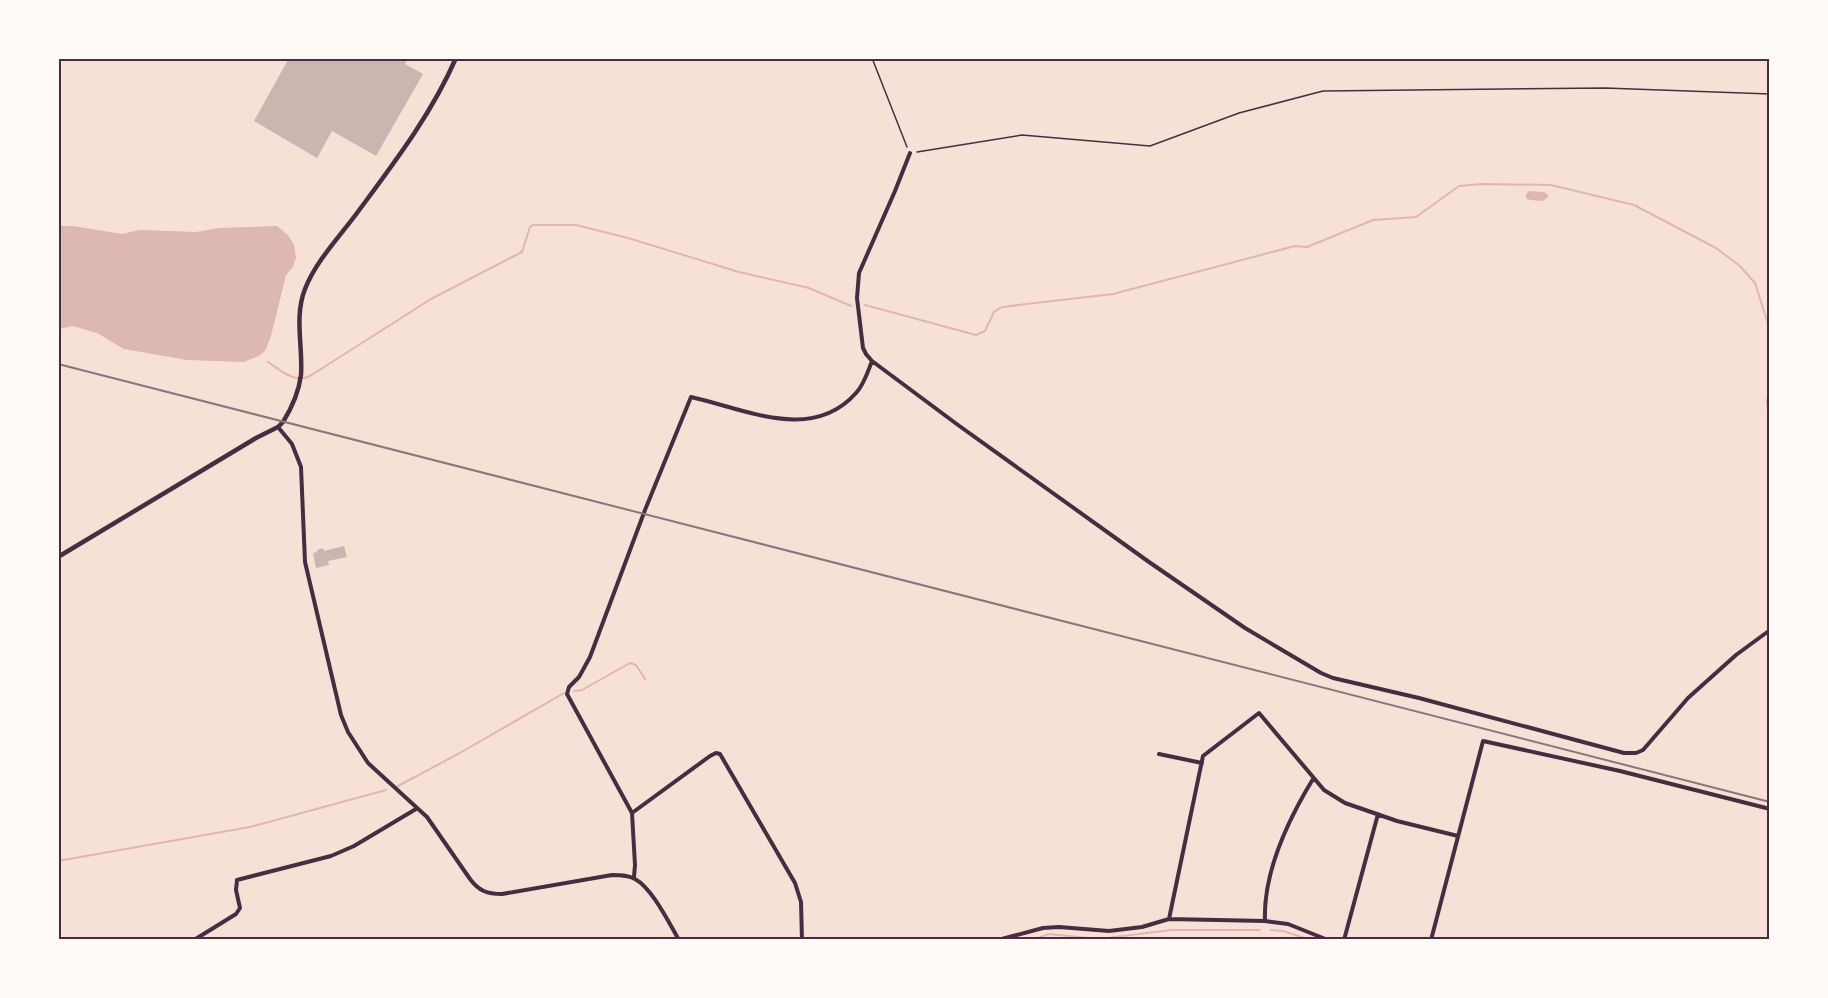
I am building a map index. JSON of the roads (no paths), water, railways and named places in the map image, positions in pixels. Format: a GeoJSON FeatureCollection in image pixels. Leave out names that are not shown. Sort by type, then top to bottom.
{"type":"FeatureCollection","features":[{"type":"Feature","properties":{"kind":"street"},"geometry":{"type":"LineString","coordinates":[[58,557],[278,427],[285,418],[301,375],[299,320],[301,300],[306,287],[324,257],[402,153],[426,116],[456,58]]}},
{"type":"Feature","properties":{"kind":"street"},"geometry":{"type":"LineString","coordinates":[[909,153],[899,182],[859,273],[857,284],[863,348],[866,354],[872,361],[958,425],[1149,562],[1245,628],[1313,668],[1333,678],[1630,753],[1643,750],[1688,698],[1736,655],[1770,630]]}},
{"type":"Feature","properties":{"kind":"street"},"geometry":{"type":"LineString","coordinates":[[634,877],[632,813],[567,694],[569,687],[579,677],[591,657],[645,510],[692,397],[786,420],[812,419],[838,408],[857,392],[872,361]]}},
{"type":"Feature","properties":{"kind":"street"},"geometry":{"type":"LineString","coordinates":[[278,427],[292,444],[301,467],[305,562],[341,715],[348,732],[368,764],[435,828],[476,888],[484,892],[502,894],[612,875],[634,877],[647,889],[680,939]]}},
{"type":"Feature","properties":{"kind":"street"},"geometry":{"type":"LineString","coordinates":[[1169,919],[1203,756],[1259,713],[1324,790],[1339,799],[1378,814],[1458,836]]}},
{"type":"Feature","properties":{"kind":"street"},"geometry":{"type":"LineString","coordinates":[[1431,939],[1483,741],[1620,771],[1770,809]]}},
{"type":"Feature","properties":{"kind":"street"},"geometry":{"type":"LineString","coordinates":[[632,813],[710,756],[720,754],[795,883],[801,902],[802,939]]}},
{"type":"Feature","properties":{"kind":"street"},"geometry":{"type":"LineString","coordinates":[[1159,754],[1202,764]]}},
{"type":"Feature","properties":{"kind":"street"},"geometry":{"type":"LineString","coordinates":[[1265,921],[1267,888],[1276,859],[1293,814],[1313,779]]}},
{"type":"Feature","properties":{"kind":"street"},"geometry":{"type":"LineString","coordinates":[[194,939],[236,914],[240,908],[236,890],[237,880],[337,854],[416,809]]}},
{"type":"Feature","properties":{"kind":"street"},"geometry":{"type":"LineString","coordinates":[[1344,939],[1378,814]]}},
{"type":"Feature","properties":{"kind":"street"},"geometry":{"type":"LineString","coordinates":[[998,939],[1043,928],[1109,931],[1142,927],[1169,919],[1265,921],[1288,924],[1328,939]]}},
{"type":"Feature","properties":{"kind":"waterway"},"geometry":{"type":"LineString","coordinates":[[865,305],[976,335],[985,331],[994,312],[1002,307],[1113,294],[1295,246],[1307,247],[1373,220],[1416,217],[1459,186],[1551,185],[1634,205],[1716,248],[1740,266],[1755,283],[1770,336]]}},
{"type":"Feature","properties":{"kind":"waterway"},"geometry":{"type":"LineString","coordinates":[[268,362],[293,377],[310,376],[431,299],[522,252],[530,227],[533,225],[576,225],[628,238],[739,272],[809,288],[851,306]]}},
{"type":"Feature","properties":{"kind":"waterway"},"geometry":{"type":"LineString","coordinates":[[1770,381],[1767,402],[1770,426]]}},
{"type":"Feature","properties":{"kind":"waterway"},"geometry":{"type":"LineString","coordinates":[[574,691],[582,690],[630,663],[636,665],[645,679]]}},
{"type":"Feature","properties":{"kind":"waterway"},"geometry":{"type":"LineString","coordinates":[[398,786],[564,693]]}},
{"type":"Feature","properties":{"kind":"waterway"},"geometry":{"type":"LineString","coordinates":[[58,861],[250,827],[386,790]]}},
{"type":"Feature","properties":{"kind":"waterway"},"geometry":{"type":"LineString","coordinates":[[1032,940],[1049,934],[1099,939],[1171,930],[1260,930]]}},
{"type":"Feature","properties":{"kind":"waterway"},"geometry":{"type":"LineString","coordinates":[[1271,930],[1283,931],[1311,940]]}},
{"type":"Feature","properties":{"kind":"railway"},"geometry":{"type":"LineString","coordinates":[[58,364],[1770,802]]}}]}
